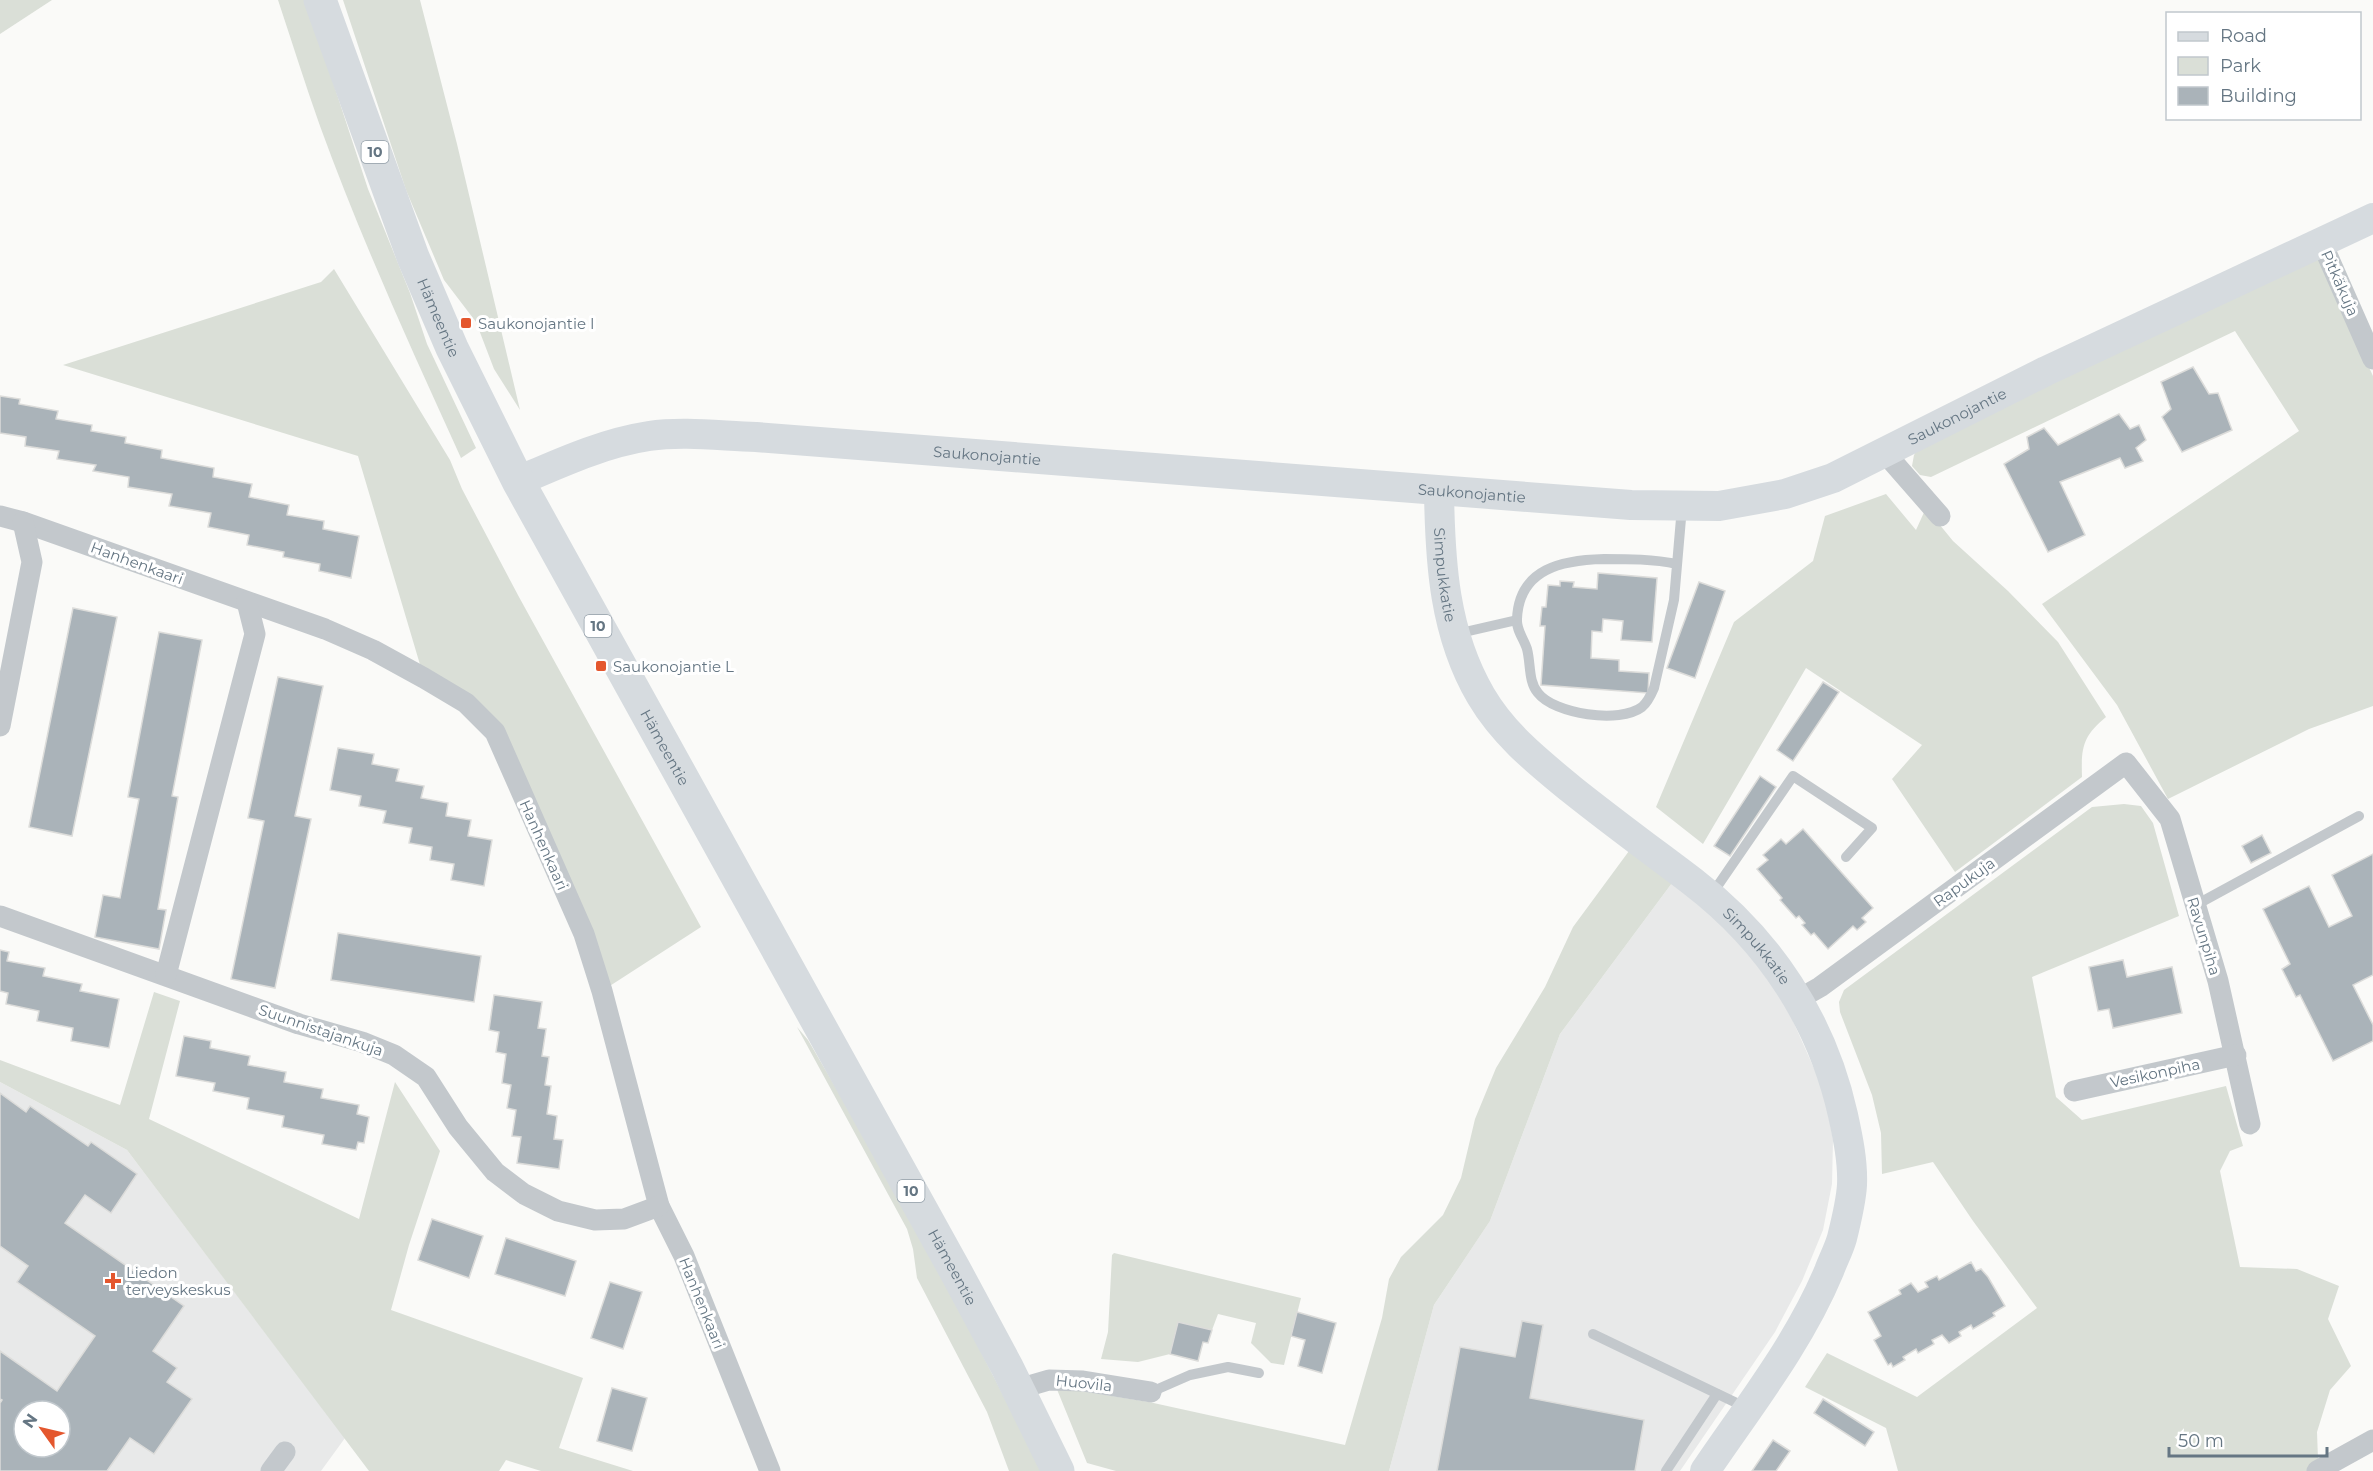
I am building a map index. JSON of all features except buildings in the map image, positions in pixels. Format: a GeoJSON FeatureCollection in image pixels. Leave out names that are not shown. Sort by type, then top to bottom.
{"type":"FeatureCollection","features":[{"type":"Feature","properties":{"kind":"highway","name":"Hämeentie"},"geometry":{"type":"LineString","coordinates":[[320,0],[413,257],[453,348],[518,481],[950,1262],[1018,1389],[1058,1471]]}},
{"type":"Feature","properties":{"kind":"street","name":"Saukonojantie"},"geometry":{"type":"LineString","coordinates":[[518,481],[575,456],[616,444],[650,436],[682,434],[756,437],[1438,491],[1682,507],[1719,506],[1785,494],[1833,478],[2046,371],[2373,218]]}},
{"type":"Feature","properties":{"kind":"street","name":"Pitkäkuja"},"geometry":{"type":"LineString","coordinates":[[2321,241],[2373,359]]}},
{"type":"Feature","properties":{"kind":"street"},"geometry":{"type":"LineString","coordinates":[[1885,453],[1940,516]]}},
{"type":"Feature","properties":{"kind":"street","name":"Simpukkatie"},"geometry":{"type":"LineString","coordinates":[[1438,491],[1441,558],[1454,634],[1480,694],[1499,723],[1518,744],[1628,835],[1711,897],[1770,957],[1799,999],[1836,1083],[1849,1142],[1852,1186],[1842,1240],[1821,1290],[1792,1343],[1705,1471]]}},
{"type":"Feature","properties":{"kind":"street","name":"Hanhenkaari"},"geometry":{"type":"LineString","coordinates":[[0,516],[23,522],[325,629],[373,650],[466,704],[495,732],[584,934],[602,991],[659,1206],[684,1256],[770,1471]]}},
{"type":"Feature","properties":{"kind":"street"},"geometry":{"type":"LineString","coordinates":[[0,726],[32,562],[23,522]]}},
{"type":"Feature","properties":{"kind":"street"},"geometry":{"type":"LineString","coordinates":[[166,975],[255,634],[247,602]]}},
{"type":"Feature","properties":{"kind":"street","name":"Ravunpiha"},"geometry":{"type":"LineString","coordinates":[[2126,763],[2170,819],[2218,981],[2250,1124]]}},
{"type":"Feature","properties":{"kind":"street","name":"Rapukuja"},"geometry":{"type":"LineString","coordinates":[[1799,999],[1820,987],[2126,763]]}},
{"type":"Feature","properties":{"kind":"street","name":"Suunnistajankuja"},"geometry":{"type":"LineString","coordinates":[[0,916],[298,1024],[362,1042],[394,1055],[426,1077],[458,1127],[495,1172],[524,1194],[558,1211],[595,1220],[624,1219],[659,1206]]}},
{"type":"Feature","properties":{"kind":"street","name":"Vesikonpiha"},"geometry":{"type":"LineString","coordinates":[[2074,1091],[2236,1055]]}},
{"type":"Feature","properties":{"kind":"street","name":"Huovila"},"geometry":{"type":"LineString","coordinates":[[1018,1389],[1049,1380],[1083,1381],[1151,1392]]}},
{"type":"Feature","properties":{"kind":"street"},"geometry":{"type":"LineString","coordinates":[[2317,1471],[2373,1440]]}},
{"type":"Feature","properties":{"kind":"street"},"geometry":{"type":"LineString","coordinates":[[271,1471],[285,1452]]}},
{"type":"Feature","properties":{"kind":"lane"},"geometry":{"type":"LineString","coordinates":[[1677,564],[1632,558],[1562,562],[1550,567],[1530,582],[1520,601],[1517,620],[1527,648],[1536,692],[1544,699],[1582,714],[1602,716],[1629,713],[1641,708],[1649,699],[1654,688],[1674,600],[1682,507]]}},
{"type":"Feature","properties":{"kind":"lane"},"geometry":{"type":"LineString","coordinates":[[1454,634],[1517,620]]}},
{"type":"Feature","properties":{"kind":"lane"},"geometry":{"type":"LineString","coordinates":[[1711,897],[1793,776],[1872,828],[1846,857]]}},
{"type":"Feature","properties":{"kind":"lane"},"geometry":{"type":"LineString","coordinates":[[2194,906],[2359,816]]}},
{"type":"Feature","properties":{"kind":"lane"},"geometry":{"type":"LineString","coordinates":[[1593,1334],[1748,1409]]}},
{"type":"Feature","properties":{"kind":"lane"},"geometry":{"type":"LineString","coordinates":[[1151,1392],[1190,1376],[1228,1367],[1259,1373]]}},
{"type":"Feature","properties":{"kind":"lane"},"geometry":{"type":"LineString","coordinates":[[1666,1471],[1717,1394]]}},
{"type":"Feature","properties":{"kind":"shaded area"},"geometry":{"type":"Polygon","coordinates":[[[1672,883],[1731,930],[1785,1003],[1824,1091],[1833,1140],[1832,1184],[1823,1230],[1802,1281],[1775,1332],[1680,1471],[1389,1471],[1434,1305],[1490,1221],[1560,1034],[1672,883]]]}},
{"type":"Feature","properties":{"kind":"shaded area","name":"Liedon terveyskeskus"},"geometry":{"type":"Polygon","coordinates":[[[0,1082],[127,1150],[345,1438],[321,1471],[0,1471],[0,1082]]]}},
{"type":"Feature","properties":{"kind":"green space"},"geometry":{"type":"Polygon","coordinates":[[[0,0],[52,0],[0,34],[0,0]]]}},
{"type":"Feature","properties":{"kind":"green space"},"geometry":{"type":"Polygon","coordinates":[[[278,0],[306,0],[368,189],[410,293],[427,344],[476,448],[461,458],[352,210],[320,126],[278,0]]]}},
{"type":"Feature","properties":{"kind":"green space"},"geometry":{"type":"Polygon","coordinates":[[[343,0],[420,0],[457,144],[520,410],[494,369],[476,322],[444,280],[406,190],[343,0]]]}},
{"type":"Feature","properties":{"kind":"green space"},"geometry":{"type":"Polygon","coordinates":[[[2318,258],[2373,376],[2373,706],[2309,729],[2168,799],[2117,705],[2042,604],[2299,431],[2235,331],[1931,477],[1920,475],[1912,466],[1914,455],[1921,444],[2318,258]]]}},
{"type":"Feature","properties":{"kind":"green space"},"geometry":{"type":"Polygon","coordinates":[[[334,269],[450,460],[462,489],[519,597],[701,927],[602,991],[495,732],[424,678],[358,456],[63,365],[321,282],[334,269]]]}},
{"type":"Feature","properties":{"kind":"green space"},"geometry":{"type":"Polygon","coordinates":[[[1886,494],[1916,530],[1926,508],[1953,541],[2008,591],[2058,642],[2106,717],[2092,730],[2085,743],[2082,777],[1955,872],[1892,779],[1922,745],[1806,668],[1703,844],[1656,807],[1734,622],[1813,561],[1825,516],[1886,494]]]}},
{"type":"Feature","properties":{"kind":"green space"},"geometry":{"type":"Polygon","coordinates":[[[2124,804],[2141,806],[2153,823],[2179,916],[2032,977],[2056,1097],[2082,1120],[2226,1086],[2243,1146],[2230,1151],[2220,1171],[2240,1267],[2297,1269],[2339,1286],[2328,1319],[2351,1366],[2330,1390],[2317,1432],[2318,1459],[2311,1471],[1898,1471],[1886,1428],[1805,1387],[1827,1353],[1917,1397],[2037,1308],[1933,1162],[1882,1174],[1881,1133],[1872,1095],[1840,1012],[1839,1002],[1844,990],[2092,807],[2124,804]]]}},
{"type":"Feature","properties":{"kind":"green space"},"geometry":{"type":"Polygon","coordinates":[[[1629,851],[1672,883],[1560,1034],[1490,1221],[1434,1305],[1389,1471],[1116,1471],[1087,1463],[1056,1387],[1149,1402],[1345,1445],[1382,1318],[1389,1279],[1401,1257],[1443,1215],[1461,1178],[1475,1119],[1496,1068],[1545,987],[1573,927],[1629,851]]]}},
{"type":"Feature","properties":{"kind":"green space"},"geometry":{"type":"Polygon","coordinates":[[[154,992],[180,1001],[149,1119],[359,1219],[395,1082],[440,1151],[409,1245],[391,1310],[583,1378],[559,1448],[633,1471],[541,1471],[506,1460],[499,1471],[369,1471],[127,1150],[0,1082],[0,1060],[120,1105],[154,992]]]}},
{"type":"Feature","properties":{"kind":"green space"},"geometry":{"type":"Polygon","coordinates":[[[797,1027],[808,1040],[869,1146],[958,1307],[1041,1471],[1009,1471],[987,1412],[917,1278],[913,1249],[907,1229],[797,1027]]]}},
{"type":"Feature","properties":{"kind":"green space"},"geometry":{"type":"Polygon","coordinates":[[[1114,1253],[1301,1298],[1284,1365],[1271,1363],[1251,1343],[1256,1323],[1218,1314],[1212,1330],[1178,1322],[1170,1354],[1138,1362],[1101,1359],[1108,1332],[1112,1255],[1114,1253]]]}},
{"type":"Feature","properties":{"kind":"place","name":"Saukonojantie I"},"geometry":{"type":"Point","coordinates":[466,323]}},
{"type":"Feature","properties":{"kind":"place","name":"Saukonojantie L"},"geometry":{"type":"Point","coordinates":[601,666]}},
{"type":"Feature","properties":{"kind":"place","name":"Liedon terveyskeskus"},"geometry":{"type":"Point","coordinates":[113,1281]}}]}
